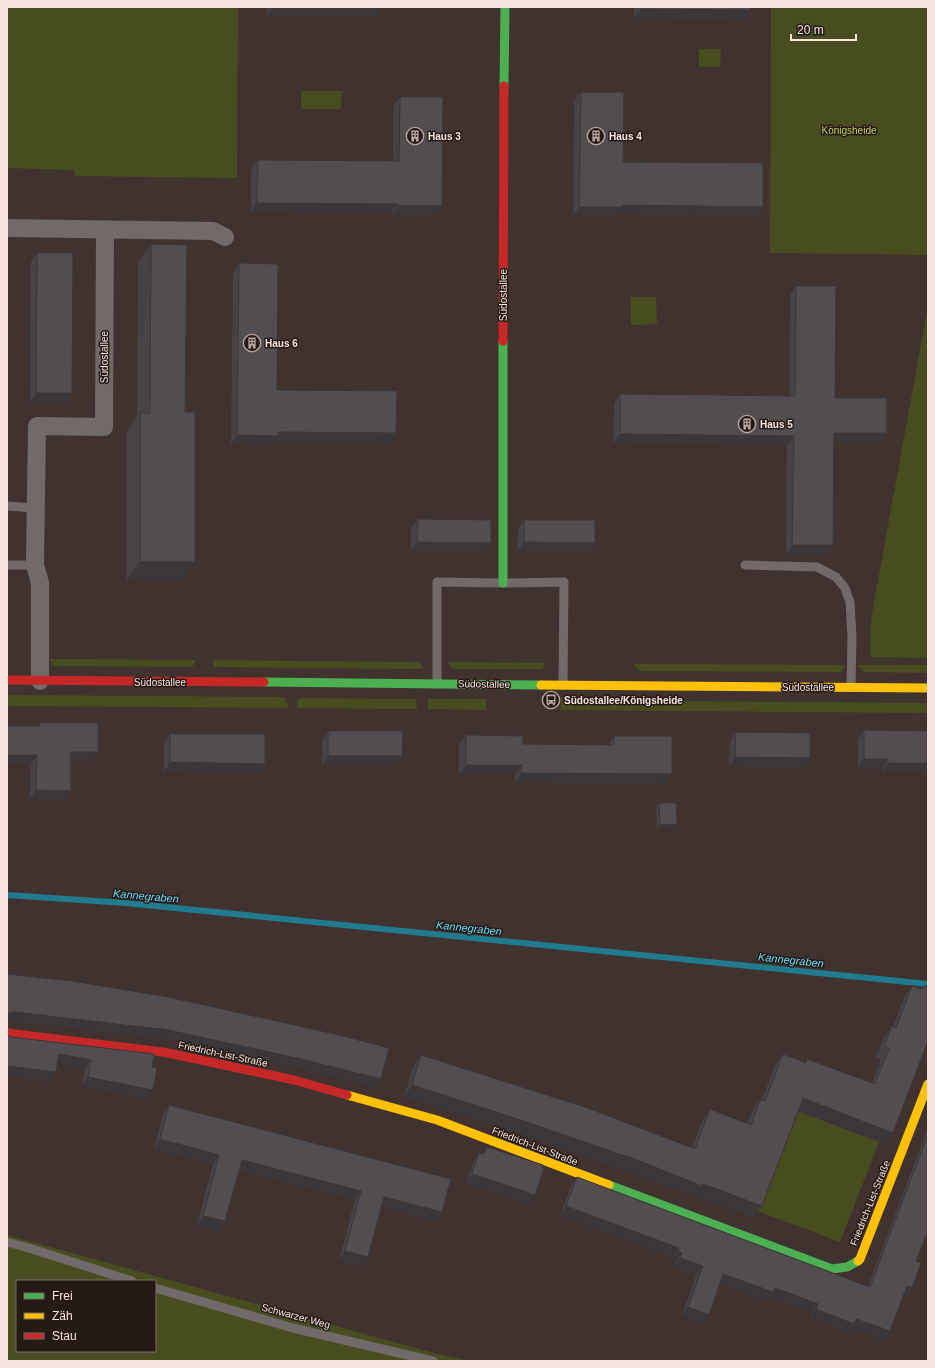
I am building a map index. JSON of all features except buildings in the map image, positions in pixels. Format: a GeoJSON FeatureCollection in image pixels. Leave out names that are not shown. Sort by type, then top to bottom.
{"type":"FeatureCollection","features":[{"type":"Feature","properties":{"kind":"street","name":"Südostallee"},"geometry":{"type":"LineString","coordinates":[[503,584],[502,468],[505,7]]}},
{"type":"Feature","properties":{"kind":"street"},"geometry":{"type":"LineString","coordinates":[[7,228],[213,231],[225,237]]}},
{"type":"Feature","properties":{"kind":"street","name":"Südostallee"},"geometry":{"type":"LineString","coordinates":[[40,681],[40,583],[35,565],[37,426],[104,426],[105,230]]}},
{"type":"Feature","properties":{"kind":"street","name":"Südostallee"},"geometry":{"type":"LineString","coordinates":[[7,680],[928,688]]}},
{"type":"Feature","properties":{"kind":"street","name":"Friedrich-List-Straße"},"geometry":{"type":"LineString","coordinates":[[7,1033],[164,1052],[294,1080],[437,1120],[749,1240],[832,1269],[840,1270],[848,1268],[860,1259],[928,1084]]}},
{"type":"Feature","properties":{"kind":"lane"},"geometry":{"type":"LineString","coordinates":[[7,506],[36,508]]}},
{"type":"Feature","properties":{"kind":"lane"},"geometry":{"type":"LineString","coordinates":[[7,565],[35,565]]}},
{"type":"Feature","properties":{"kind":"lane"},"geometry":{"type":"LineString","coordinates":[[745,565],[817,567],[836,577],[846,588],[850,602],[852,638],[851,687]]}},
{"type":"Feature","properties":{"kind":"lane"},"geometry":{"type":"LineString","coordinates":[[437,684],[437,582],[503,584],[564,582],[563,685]]}},
{"type":"Feature","properties":{"kind":"lane"},"geometry":{"type":"LineString","coordinates":[[7,1242],[129,1280]]}},
{"type":"Feature","properties":{"kind":"lane","name":"Schwarzer Weg"},"geometry":{"type":"LineString","coordinates":[[156,1288],[293,1328],[433,1361]]}},
{"type":"Feature","properties":{"kind":"green space"},"geometry":{"type":"Polygon","coordinates":[[[7,7],[238,7],[237,178],[75,176],[74,170],[7,168],[7,7]]]}},
{"type":"Feature","properties":{"kind":"green space","name":"Königsheide"},"geometry":{"type":"Polygon","coordinates":[[[771,7],[928,7],[928,255],[770,253],[771,7]]]}},
{"type":"Feature","properties":{"kind":"green space"},"geometry":{"type":"Polygon","coordinates":[[[699,49],[721,49],[720,67],[699,67],[699,49]]]}},
{"type":"Feature","properties":{"kind":"green space"},"geometry":{"type":"Polygon","coordinates":[[[301,91],[342,91],[341,109],[301,109],[301,91]]]}},
{"type":"Feature","properties":{"kind":"green space"},"geometry":{"type":"Polygon","coordinates":[[[631,297],[656,297],[657,324],[631,325],[631,297]]]}},
{"type":"Feature","properties":{"kind":"green space"},"geometry":{"type":"Polygon","coordinates":[[[928,306],[928,658],[870,657],[871,621],[874,602],[928,306]]]}},
{"type":"Feature","properties":{"kind":"green space"},"geometry":{"type":"Polygon","coordinates":[[[49,659],[196,660],[192,667],[54,666],[49,659]]]}},
{"type":"Feature","properties":{"kind":"green space"},"geometry":{"type":"Polygon","coordinates":[[[213,660],[419,662],[424,669],[213,667],[213,660]]]}},
{"type":"Feature","properties":{"kind":"green space"},"geometry":{"type":"Polygon","coordinates":[[[448,662],[546,663],[542,669],[453,669],[448,662]]]}},
{"type":"Feature","properties":{"kind":"green space"},"geometry":{"type":"Polygon","coordinates":[[[634,664],[845,665],[842,672],[639,671],[634,664]]]}},
{"type":"Feature","properties":{"kind":"green space"},"geometry":{"type":"Polygon","coordinates":[[[858,665],[928,665],[928,673],[864,672],[858,665]]]}},
{"type":"Feature","properties":{"kind":"green space"},"geometry":{"type":"Polygon","coordinates":[[[7,695],[284,697],[288,708],[7,706],[7,695]]]}},
{"type":"Feature","properties":{"kind":"green space"},"geometry":{"type":"Polygon","coordinates":[[[300,698],[416,699],[417,709],[297,708],[297,702],[300,698]]]}},
{"type":"Feature","properties":{"kind":"green space"},"geometry":{"type":"Polygon","coordinates":[[[428,699],[486,699],[486,710],[428,709],[428,699]]]}},
{"type":"Feature","properties":{"kind":"green space"},"geometry":{"type":"Polygon","coordinates":[[[561,700],[928,703],[928,713],[561,710],[561,700]]]}},
{"type":"Feature","properties":{"kind":"green space"},"geometry":{"type":"Polygon","coordinates":[[[795,1110],[879,1142],[840,1242],[757,1211],[795,1110]]]}},
{"type":"Feature","properties":{"kind":"green space"},"geometry":{"type":"Polygon","coordinates":[[[7,1235],[437,1354],[474,1361],[7,1361],[7,1235]]]}},
{"type":"Feature","properties":{"kind":"waterway","name":"Kannegraben"},"geometry":{"type":"LineString","coordinates":[[7,895],[126,903],[928,984]]}},
{"type":"Feature","properties":{"kind":"traffic: fast"},"geometry":{"type":"LineString","coordinates":[[504,86],[505,7]]}},
{"type":"Feature","properties":{"kind":"traffic: fast"},"geometry":{"type":"LineString","coordinates":[[503,341],[503,583]]}},
{"type":"Feature","properties":{"kind":"traffic: fast"},"geometry":{"type":"LineString","coordinates":[[264,682],[541,685]]}},
{"type":"Feature","properties":{"kind":"traffic: fast"},"geometry":{"type":"LineString","coordinates":[[609,1185],[832,1269],[847,1267],[858,1261]]}},
{"type":"Feature","properties":{"kind":"traffic: slow"},"geometry":{"type":"LineString","coordinates":[[541,685],[928,688]]}},
{"type":"Feature","properties":{"kind":"traffic: slow"},"geometry":{"type":"LineString","coordinates":[[858,1261],[928,1084]]}},
{"type":"Feature","properties":{"kind":"traffic: slow"},"geometry":{"type":"LineString","coordinates":[[347,1095],[437,1120],[609,1185]]}},
{"type":"Feature","properties":{"kind":"traffic: jam"},"geometry":{"type":"LineString","coordinates":[[503,341],[504,86]]}},
{"type":"Feature","properties":{"kind":"traffic: jam"},"geometry":{"type":"LineString","coordinates":[[7,680],[264,682]]}},
{"type":"Feature","properties":{"kind":"traffic: jam"},"geometry":{"type":"LineString","coordinates":[[7,1033],[163,1052],[294,1080],[347,1095]]}},
{"type":"Feature","properties":{"kind":"place","name":"Haus 3"},"geometry":{"type":"Point","coordinates":[415,136]}},
{"type":"Feature","properties":{"kind":"place","name":"Haus 4"},"geometry":{"type":"Point","coordinates":[596,136]}},
{"type":"Feature","properties":{"kind":"place","name":"Haus 6"},"geometry":{"type":"Point","coordinates":[252,343]}},
{"type":"Feature","properties":{"kind":"place","name":"Haus 5"},"geometry":{"type":"Point","coordinates":[747,424]}},
{"type":"Feature","properties":{"kind":"place","name":"Südostallee/Königsheide"},"geometry":{"type":"Point","coordinates":[551,700]}}]}
